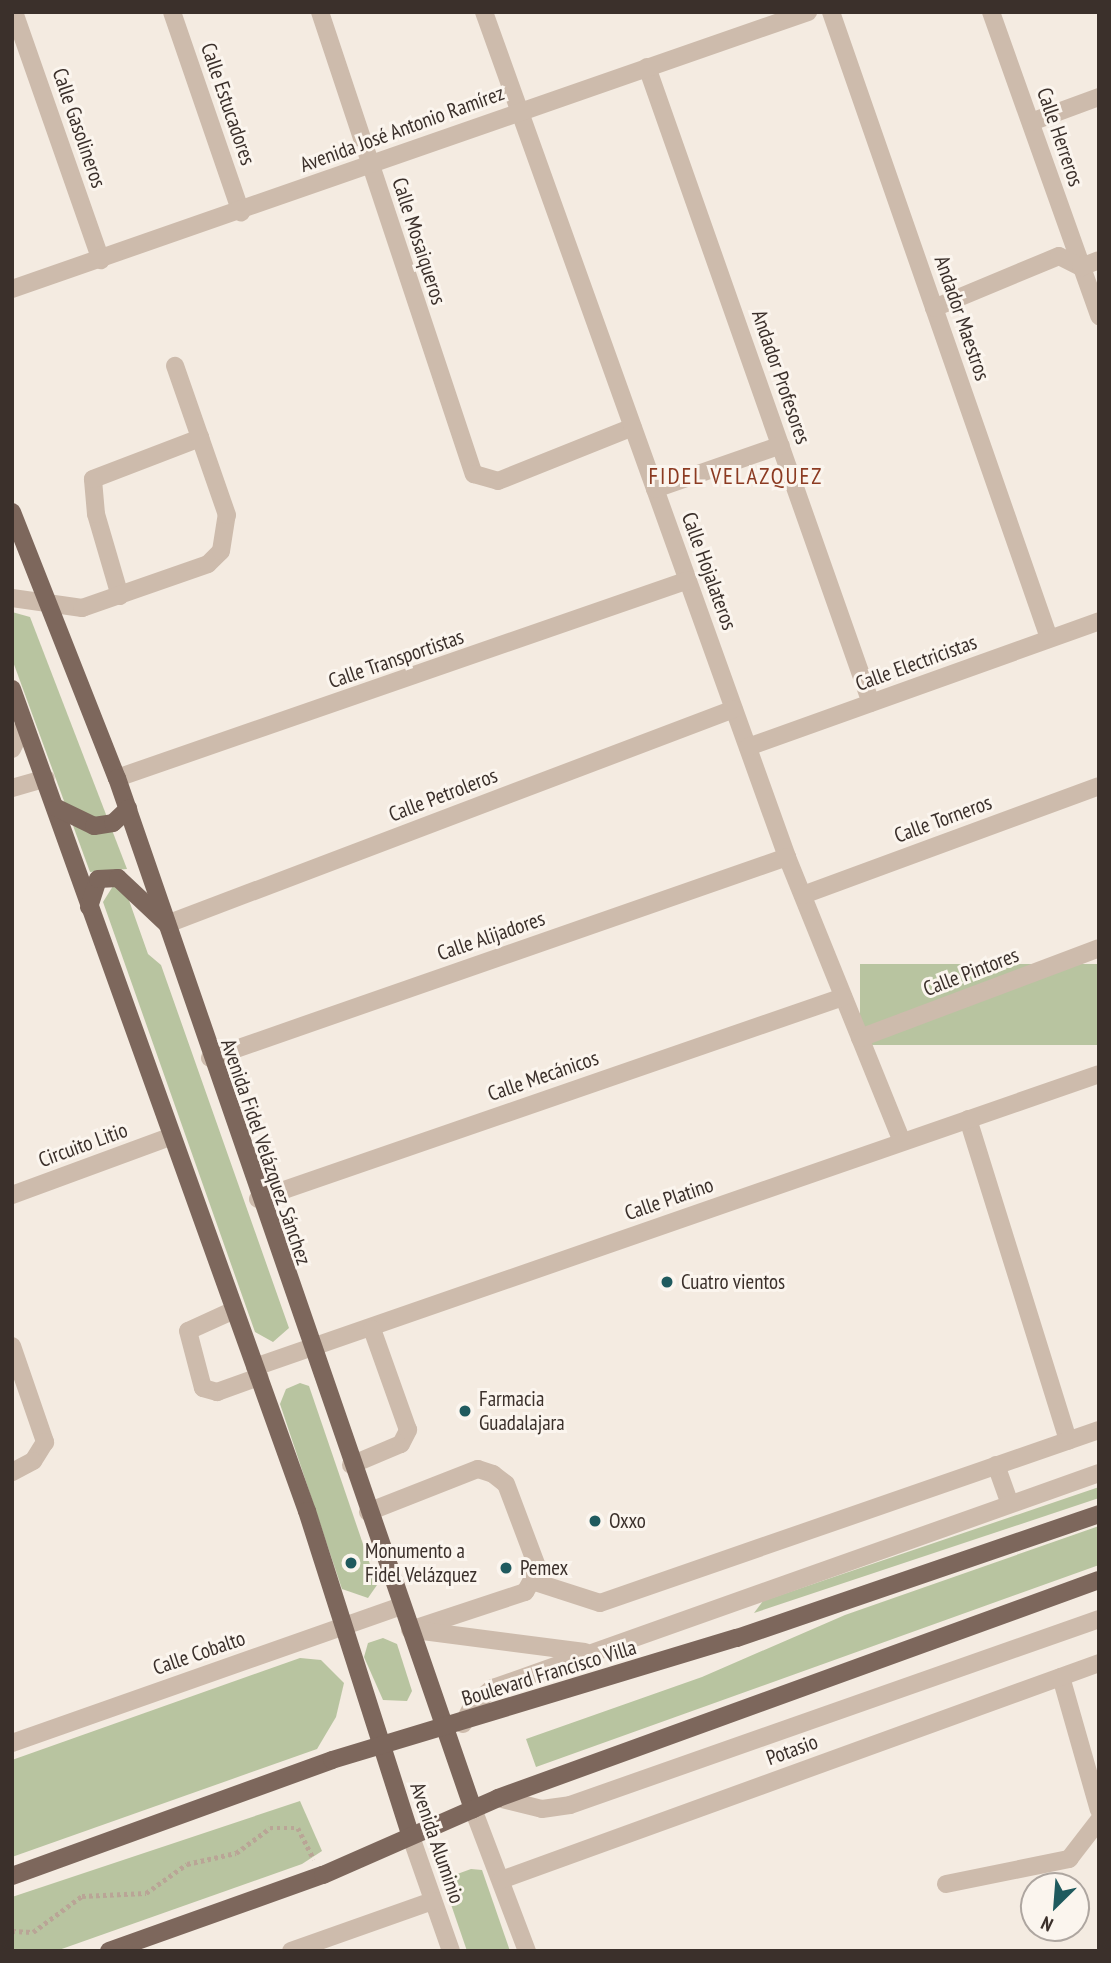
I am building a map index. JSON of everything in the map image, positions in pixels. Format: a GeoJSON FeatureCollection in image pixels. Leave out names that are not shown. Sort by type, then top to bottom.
{"type":"FeatureCollection","features":[{"type":"Feature","properties":{"kind":"main road","name":"Avenida Fidel Velázquez Sánchez"},"geometry":{"type":"LineString","coordinates":[[12,512],[42,599],[117,778],[258,1199],[473,1809]]}},
{"type":"Feature","properties":{"kind":"main road"},"geometry":{"type":"LineString","coordinates":[[12,689],[57,808],[88,910],[257,1372],[345,1624],[382,1748]]}},
{"type":"Feature","properties":{"kind":"main road"},"geometry":{"type":"LineString","coordinates":[[57,808],[94,827],[113,823],[128,809]]}},
{"type":"Feature","properties":{"kind":"main road"},"geometry":{"type":"LineString","coordinates":[[88,910],[98,879],[118,878],[167,924]]}},
{"type":"Feature","properties":{"kind":"main road","name":"Boulevard Francisco Villa"},"geometry":{"type":"LineString","coordinates":[[12,1876],[332,1760],[445,1730],[1099,1514]]}},
{"type":"Feature","properties":{"kind":"main road"},"geometry":{"type":"LineString","coordinates":[[108,1951],[323,1875],[410,1834],[498,1798],[1099,1580]]}},
{"type":"Feature","properties":{"kind":"main road","name":"Avenida Aluminio"},"geometry":{"type":"LineString","coordinates":[[382,1748],[410,1834]]}},
{"type":"Feature","properties":{"kind":"street","name":"Calle Gasolineros"},"geometry":{"type":"LineString","coordinates":[[14,12],[101,260]]}},
{"type":"Feature","properties":{"kind":"street","name":"Calle Estucadores"},"geometry":{"type":"LineString","coordinates":[[172,12],[241,212]]}},
{"type":"Feature","properties":{"kind":"street","name":"Calle Mosaiqueros"},"geometry":{"type":"LineString","coordinates":[[320,12],[469,466],[481,479],[498,481],[633,427]]}},
{"type":"Feature","properties":{"kind":"street","name":"Calle Hojalateros"},"geometry":{"type":"LineString","coordinates":[[484,12],[787,857],[902,1142]]}},
{"type":"Feature","properties":{"kind":"street","name":"Avenida José Antonio Ramírez"},"geometry":{"type":"LineString","coordinates":[[12,289],[241,212],[519,111],[808,12]]}},
{"type":"Feature","properties":{"kind":"street","name":"Andador Maestros"},"geometry":{"type":"LineString","coordinates":[[831,12],[1049,638]]}},
{"type":"Feature","properties":{"kind":"street","name":"Calle Herreros"},"geometry":{"type":"LineString","coordinates":[[990,12],[1099,316]]}},
{"type":"Feature","properties":{"kind":"street","name":"Andador Profesores"},"geometry":{"type":"LineString","coordinates":[[647,66],[872,703]]}},
{"type":"Feature","properties":{"kind":"street"},"geometry":{"type":"LineString","coordinates":[[1031,122],[1099,97]]}},
{"type":"Feature","properties":{"kind":"street"},"geometry":{"type":"LineString","coordinates":[[934,308],[1059,256],[1081,267],[1099,260]]}},
{"type":"Feature","properties":{"kind":"street"},"geometry":{"type":"LineString","coordinates":[[12,598],[42,599],[82,608],[208,564],[221,551],[227,515],[175,366]]}},
{"type":"Feature","properties":{"kind":"street"},"geometry":{"type":"LineString","coordinates":[[120,596],[96,514],[93,479],[200,438]]}},
{"type":"Feature","properties":{"kind":"street"},"geometry":{"type":"LineString","coordinates":[[655,489],[780,445]]}},
{"type":"Feature","properties":{"kind":"street","name":"Calle Transportistas"},"geometry":{"type":"LineString","coordinates":[[117,778],[688,580]]}},
{"type":"Feature","properties":{"kind":"street","name":"Calle Electricistas"},"geometry":{"type":"LineString","coordinates":[[748,747],[1099,621]]}},
{"type":"Feature","properties":{"kind":"street","name":"Calle Petroleros"},"geometry":{"type":"LineString","coordinates":[[167,924],[734,709]]}},
{"type":"Feature","properties":{"kind":"street"},"geometry":{"type":"LineString","coordinates":[[12,749],[24,723]]}},
{"type":"Feature","properties":{"kind":"street"},"geometry":{"type":"LineString","coordinates":[[12,788],[46,778]]}},
{"type":"Feature","properties":{"kind":"street","name":"Calle Torneros"},"geometry":{"type":"LineString","coordinates":[[803,895],[1099,786]]}},
{"type":"Feature","properties":{"kind":"street","name":"Calle Alijadores"},"geometry":{"type":"LineString","coordinates":[[210,1058],[787,857]]}},
{"type":"Feature","properties":{"kind":"street","name":"Calle Pintores"},"geometry":{"type":"LineString","coordinates":[[860,1038],[1099,948]]}},
{"type":"Feature","properties":{"kind":"street","name":"Calle Mecánicos"},"geometry":{"type":"LineString","coordinates":[[258,1199],[844,997]]}},
{"type":"Feature","properties":{"kind":"street","name":"Calle Platino"},"geometry":{"type":"LineString","coordinates":[[233,1311],[188,1331],[202,1388],[217,1392],[310,1349],[1099,1074]]}},
{"type":"Feature","properties":{"kind":"street"},"geometry":{"type":"LineString","coordinates":[[968,1119],[1068,1441]]}},
{"type":"Feature","properties":{"kind":"street","name":"Circuito Litio"},"geometry":{"type":"LineString","coordinates":[[12,1195],[170,1137]]}},
{"type":"Feature","properties":{"kind":"street"},"geometry":{"type":"LineString","coordinates":[[351,1465],[401,1444],[408,1430],[372,1329]]}},
{"type":"Feature","properties":{"kind":"street"},"geometry":{"type":"LineString","coordinates":[[12,1346],[44,1432],[41,1452],[12,1472]]}},
{"type":"Feature","properties":{"kind":"street"},"geometry":{"type":"LineString","coordinates":[[535,1582],[600,1603],[1099,1430]]}},
{"type":"Feature","properties":{"kind":"street"},"geometry":{"type":"LineString","coordinates":[[996,1465],[1010,1504]]}},
{"type":"Feature","properties":{"kind":"street"},"geometry":{"type":"LineString","coordinates":[[368,1512],[478,1469],[493,1474],[506,1484],[538,1569],[535,1582],[525,1592],[410,1630]]}},
{"type":"Feature","properties":{"kind":"street"},"geometry":{"type":"LineString","coordinates":[[463,1724],[481,1695],[592,1652],[1099,1473]]}},
{"type":"Feature","properties":{"kind":"street","name":"Calle Cobalto"},"geometry":{"type":"LineString","coordinates":[[12,1743],[401,1606]]}},
{"type":"Feature","properties":{"kind":"street"},"geometry":{"type":"LineString","coordinates":[[498,1798],[542,1809],[570,1805],[1099,1619]]}},
{"type":"Feature","properties":{"kind":"street"},"geometry":{"type":"LineString","coordinates":[[410,1630],[497,1646],[592,1652]]}},
{"type":"Feature","properties":{"kind":"street","name":"Potasio"},"geometry":{"type":"LineString","coordinates":[[501,1880],[1099,1663]]}},
{"type":"Feature","properties":{"kind":"street"},"geometry":{"type":"LineString","coordinates":[[1061,1677],[1099,1810]]}},
{"type":"Feature","properties":{"kind":"street"},"geometry":{"type":"LineString","coordinates":[[473,1809],[527,1951]]}},
{"type":"Feature","properties":{"kind":"street"},"geometry":{"type":"LineString","coordinates":[[946,1884],[1069,1859],[1099,1820]]}},
{"type":"Feature","properties":{"kind":"street","name":"Avenida Aluminio"},"geometry":{"type":"LineString","coordinates":[[410,1834],[451,1951]]}},
{"type":"Feature","properties":{"kind":"street"},"geometry":{"type":"LineString","coordinates":[[291,1951],[432,1901]]}},
{"type":"Feature","properties":{"kind":"path"},"geometry":{"type":"LineString","coordinates":[[12,1931],[33,1932],[82,1896],[146,1894],[187,1864],[236,1853],[270,1828],[298,1828],[323,1875]]}},
{"type":"Feature","properties":{"kind":"green space"},"geometry":{"type":"Polygon","coordinates":[[[12,612],[30,617],[127,869],[90,872],[12,659],[12,612]]]}},
{"type":"Feature","properties":{"kind":"green space"},"geometry":{"type":"Polygon","coordinates":[[[113,886],[125,889],[148,954],[161,965],[289,1328],[273,1342],[255,1332],[103,902],[113,886]]]}},
{"type":"Feature","properties":{"kind":"green space"},"geometry":{"type":"Polygon","coordinates":[[[860,964],[1099,964],[1099,1045],[860,1045],[860,964]]]}},
{"type":"Feature","properties":{"kind":"green space"},"geometry":{"type":"Polygon","coordinates":[[[300,1383],[309,1386],[377,1585],[368,1598],[342,1589],[280,1404],[286,1389],[300,1383]]]}},
{"type":"Feature","properties":{"kind":"green space"},"geometry":{"type":"Polygon","coordinates":[[[1099,1487],[1099,1498],[754,1613],[763,1601],[1099,1487]]]}},
{"type":"Feature","properties":{"kind":"green space"},"geometry":{"type":"Polygon","coordinates":[[[1099,1526],[1099,1565],[536,1767],[526,1739],[702,1677],[845,1615],[1099,1526]]]}},
{"type":"Feature","properties":{"kind":"green space"},"geometry":{"type":"Polygon","coordinates":[[[383,1638],[397,1644],[412,1691],[407,1701],[383,1700],[364,1657],[368,1643],[383,1638]]]}},
{"type":"Feature","properties":{"kind":"green space"},"geometry":{"type":"Polygon","coordinates":[[[300,1658],[321,1660],[344,1683],[336,1717],[317,1749],[12,1857],[12,1760],[300,1658]]]}},
{"type":"Feature","properties":{"kind":"green space"},"geometry":{"type":"Polygon","coordinates":[[[300,1801],[322,1851],[302,1864],[56,1951],[12,1951],[12,1897],[300,1801]]]}},
{"type":"Feature","properties":{"kind":"green space"},"geometry":{"type":"Polygon","coordinates":[[[471,1869],[482,1870],[510,1951],[467,1951],[445,1887],[449,1877],[471,1869]]]}},
{"type":"Feature","properties":{"kind":"place","name":"Cuatro vientos"},"geometry":{"type":"Point","coordinates":[667,1282]}},
{"type":"Feature","properties":{"kind":"place","name":"Farmacia Guadalajara"},"geometry":{"type":"Point","coordinates":[465,1411]}},
{"type":"Feature","properties":{"kind":"place","name":"Oxxo"},"geometry":{"type":"Point","coordinates":[595,1521]}},
{"type":"Feature","properties":{"kind":"place","name":"Monumento a Fidel Velázquez"},"geometry":{"type":"Point","coordinates":[351,1563]}},
{"type":"Feature","properties":{"kind":"place","name":"Pemex"},"geometry":{"type":"Point","coordinates":[506,1568]}},
{"type":"Feature","properties":{"kind":"district","name":"FIDEL VELAZQUEZ"},"geometry":{"type":"Point","coordinates":[736,476]}}]}
